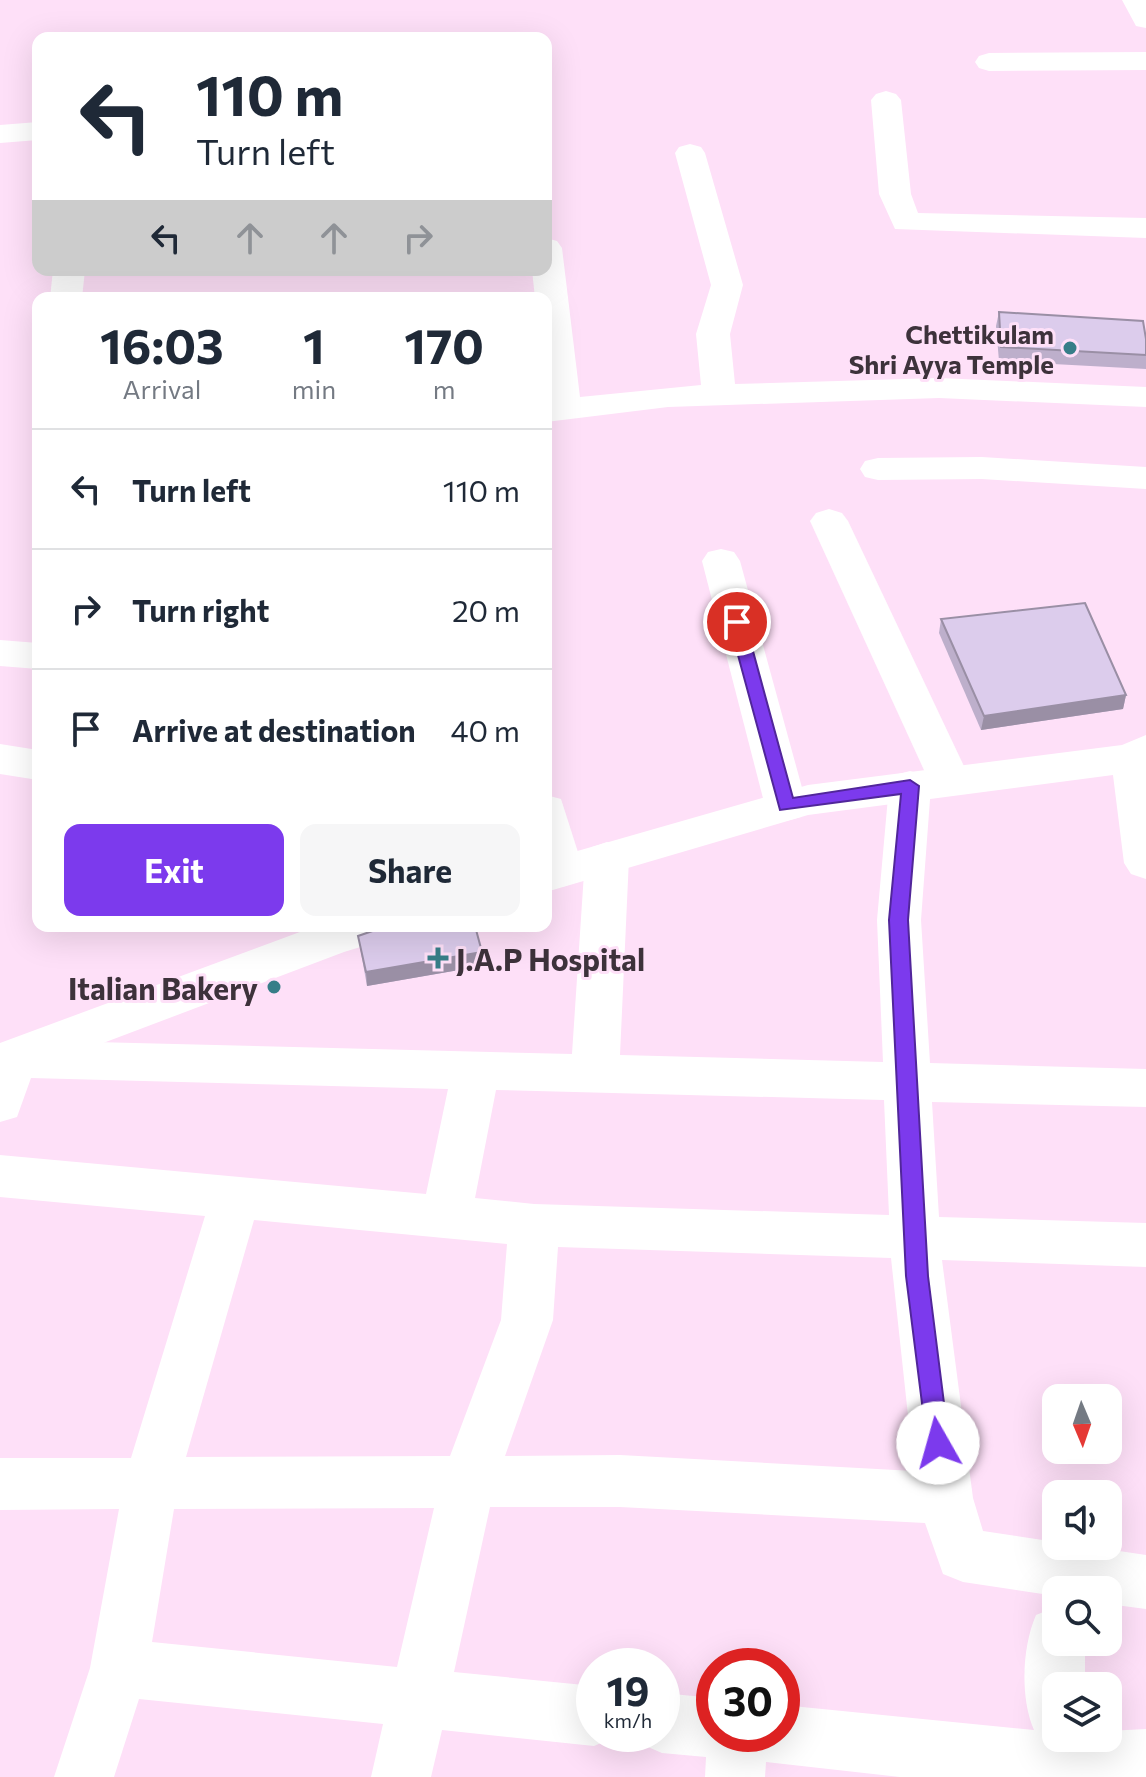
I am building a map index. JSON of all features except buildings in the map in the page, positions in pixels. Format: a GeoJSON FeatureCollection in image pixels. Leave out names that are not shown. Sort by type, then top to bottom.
{"type":"FeatureCollection","features":[{"type":"Feature","properties":{"kind":"street"},"geometry":{"type":"LineString","coordinates":[[989,62],[1146,61]]}},
{"type":"Feature","properties":{"kind":"street"},"geometry":{"type":"LineString","coordinates":[[886,100],[895,194],[906,222],[1146,228]]}},
{"type":"Feature","properties":{"kind":"street"},"geometry":{"type":"LineString","coordinates":[[0,134],[32,131]]}},
{"type":"Feature","properties":{"kind":"street"},"geometry":{"type":"LineString","coordinates":[[690,153],[727,285],[713,334],[719,395]]}},
{"type":"Feature","properties":{"kind":"street"},"geometry":{"type":"LineString","coordinates":[[552,356],[555,410],[668,397],[939,388],[1146,397]]}},
{"type":"Feature","properties":{"kind":"street"},"geometry":{"type":"LineString","coordinates":[[878,469],[982,468],[1146,478]]}},
{"type":"Feature","properties":{"kind":"street"},"geometry":{"type":"LineString","coordinates":[[829,521],[930,784],[899,920],[915,1238],[945,1498],[963,1555],[1047,1576]]}},
{"type":"Feature","properties":{"kind":"street"},"geometry":{"type":"LineString","coordinates":[[721,561],[786,806]]}},
{"type":"Feature","properties":{"kind":"street"},"geometry":{"type":"LineString","coordinates":[[0,653],[32,656]]}},
{"type":"Feature","properties":{"kind":"street"},"geometry":{"type":"LineString","coordinates":[[554,873],[786,806],[1139,753],[1146,863]]}},
{"type":"Feature","properties":{"kind":"street"},"geometry":{"type":"LineString","coordinates":[[0,759],[32,764]]}},
{"type":"Feature","properties":{"kind":"street"},"geometry":{"type":"LineString","coordinates":[[595,1073],[607,858]]}},
{"type":"Feature","properties":{"kind":"street"},"geometry":{"type":"LineString","coordinates":[[6,1061],[353,932]]}},
{"type":"Feature","properties":{"kind":"street"},"geometry":{"type":"LineString","coordinates":[[6,1061],[1146,1088]]}},
{"type":"Feature","properties":{"kind":"street"},"geometry":{"type":"LineString","coordinates":[[0,1103],[6,1061]]}},
{"type":"Feature","properties":{"kind":"street"},"geometry":{"type":"LineString","coordinates":[[445,1217],[461,1156],[475,1070]]}},
{"type":"Feature","properties":{"kind":"street"},"geometry":{"type":"LineString","coordinates":[[0,1176],[534,1225],[1146,1245]]}},
{"type":"Feature","properties":{"kind":"street"},"geometry":{"type":"LineString","coordinates":[[84,1777],[119,1668],[151,1483],[235,1198]]}},
{"type":"Feature","properties":{"kind":"street"},"geometry":{"type":"LineString","coordinates":[[401,1777],[468,1482],[527,1320],[534,1225]]}},
{"type":"Feature","properties":{"kind":"street"},"geometry":{"type":"LineString","coordinates":[[0,1484],[620,1481],[945,1498]]}},
{"type":"Feature","properties":{"kind":"street"},"geometry":{"type":"LineString","coordinates":[[1122,1581],[1146,1582]]}},
{"type":"Feature","properties":{"kind":"street"},"geometry":{"type":"LineString","coordinates":[[119,1668],[576,1714]]}},
{"type":"Feature","properties":{"kind":"street"},"geometry":{"type":"LineString","coordinates":[[800,1735],[1042,1747]]}},
{"type":"Feature","properties":{"kind":"street"},"geometry":{"type":"LineString","coordinates":[[735,1777],[736,1752]]}},
{"type":"Feature","properties":{"kind":"street"},"geometry":{"type":"LineString","coordinates":[[1090,1752],[1146,1759]]}},
{"type":"Feature","properties":{"kind":"place","name":"Chettikulam Shri Ayya Temple"},"geometry":{"type":"Point","coordinates":[1070,348]}},
{"type":"Feature","properties":{"kind":"place","name":"J.A.P Hospital"},"geometry":{"type":"Point","coordinates":[438,958]}},
{"type":"Feature","properties":{"kind":"place","name":"Italian Bakery"},"geometry":{"type":"Point","coordinates":[274,987]}},
{"type":"Feature","properties":{"kind":"route"},"geometry":{"type":"LineString","coordinates":[[737,622],[786,806],[808,800],[910,786],[899,920],[917,1276],[938,1443]]}}]}
